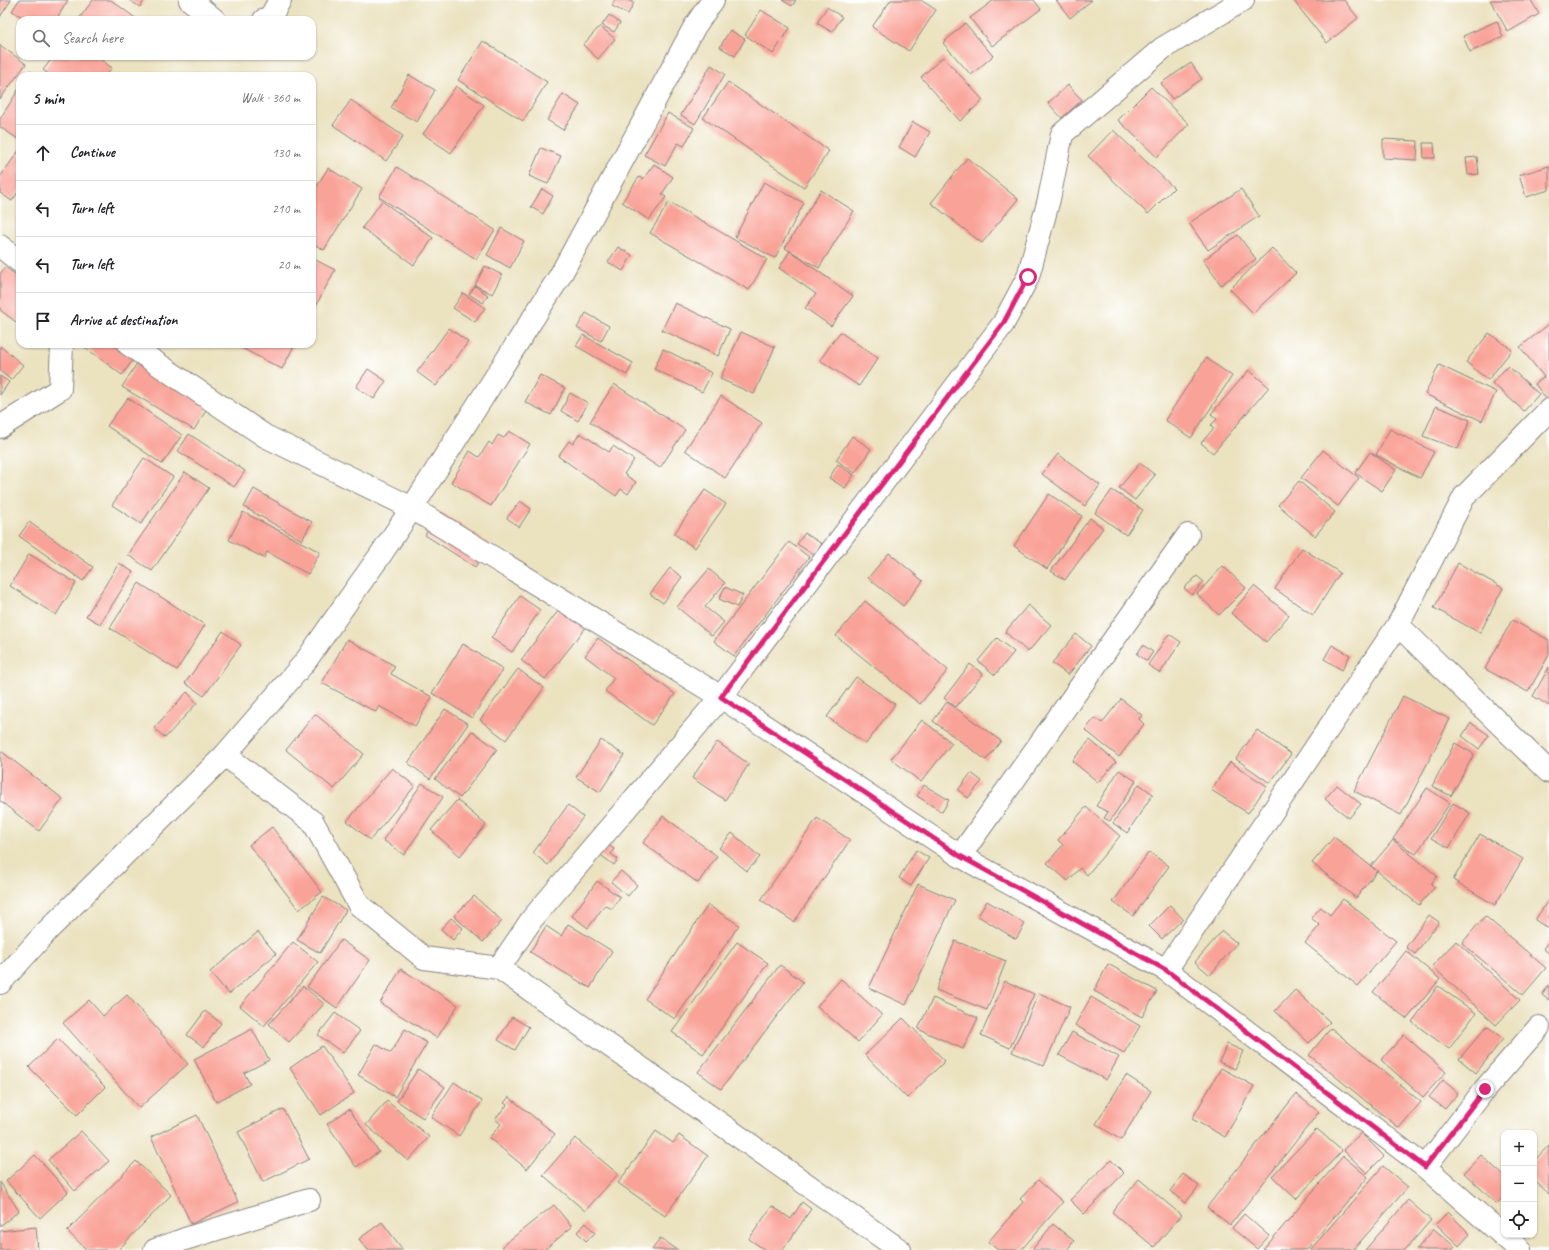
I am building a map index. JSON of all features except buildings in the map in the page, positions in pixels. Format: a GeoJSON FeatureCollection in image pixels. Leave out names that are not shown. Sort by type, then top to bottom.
{"type":"FeatureCollection","features":[{"type":"Feature","properties":{"kind":"street"},"geometry":{"type":"LineString","coordinates":[[190,0],[210,16]]}},
{"type":"Feature","properties":{"kind":"street"},"geometry":{"type":"LineString","coordinates":[[271,16],[280,0]]}},
{"type":"Feature","properties":{"kind":"street"},"geometry":{"type":"LineString","coordinates":[[0,983],[47,931],[225,755],[305,662],[412,508],[560,276],[695,26],[713,0]]}},
{"type":"Feature","properties":{"kind":"street"},"geometry":{"type":"LineString","coordinates":[[498,968],[532,919],[721,697],[1003,324],[1028,277],[1047,206],[1062,134],[1163,48],[1243,0]]}},
{"type":"Feature","properties":{"kind":"street"},"geometry":{"type":"LineString","coordinates":[[0,246],[16,259]]}},
{"type":"Feature","properties":{"kind":"street"},"geometry":{"type":"LineString","coordinates":[[0,427],[60,389],[62,348]]}},
{"type":"Feature","properties":{"kind":"street"},"geometry":{"type":"LineString","coordinates":[[134,348],[265,436],[412,508],[721,697],[960,856],[1166,970],[1425,1167],[1520,1250]]}},
{"type":"Feature","properties":{"kind":"street"},"geometry":{"type":"LineString","coordinates":[[1166,970],[1398,625],[1464,497],[1549,410]]}},
{"type":"Feature","properties":{"kind":"street"},"geometry":{"type":"LineString","coordinates":[[960,856],[1188,535]]}},
{"type":"Feature","properties":{"kind":"street"},"geometry":{"type":"LineString","coordinates":[[1398,625],[1549,772]]}},
{"type":"Feature","properties":{"kind":"street"},"geometry":{"type":"LineString","coordinates":[[225,755],[313,822],[359,905],[424,958],[498,968],[900,1250]]}},
{"type":"Feature","properties":{"kind":"street"},"geometry":{"type":"LineString","coordinates":[[1425,1167],[1485,1089],[1539,1027]]}},
{"type":"Feature","properties":{"kind":"street"},"geometry":{"type":"LineString","coordinates":[[155,1250],[309,1200]]}},
{"type":"Feature","properties":{"kind":"route"},"geometry":{"type":"LineString","coordinates":[[1028,277],[1003,324],[721,697],[960,856],[1166,970],[1425,1167],[1485,1089]]}}]}
